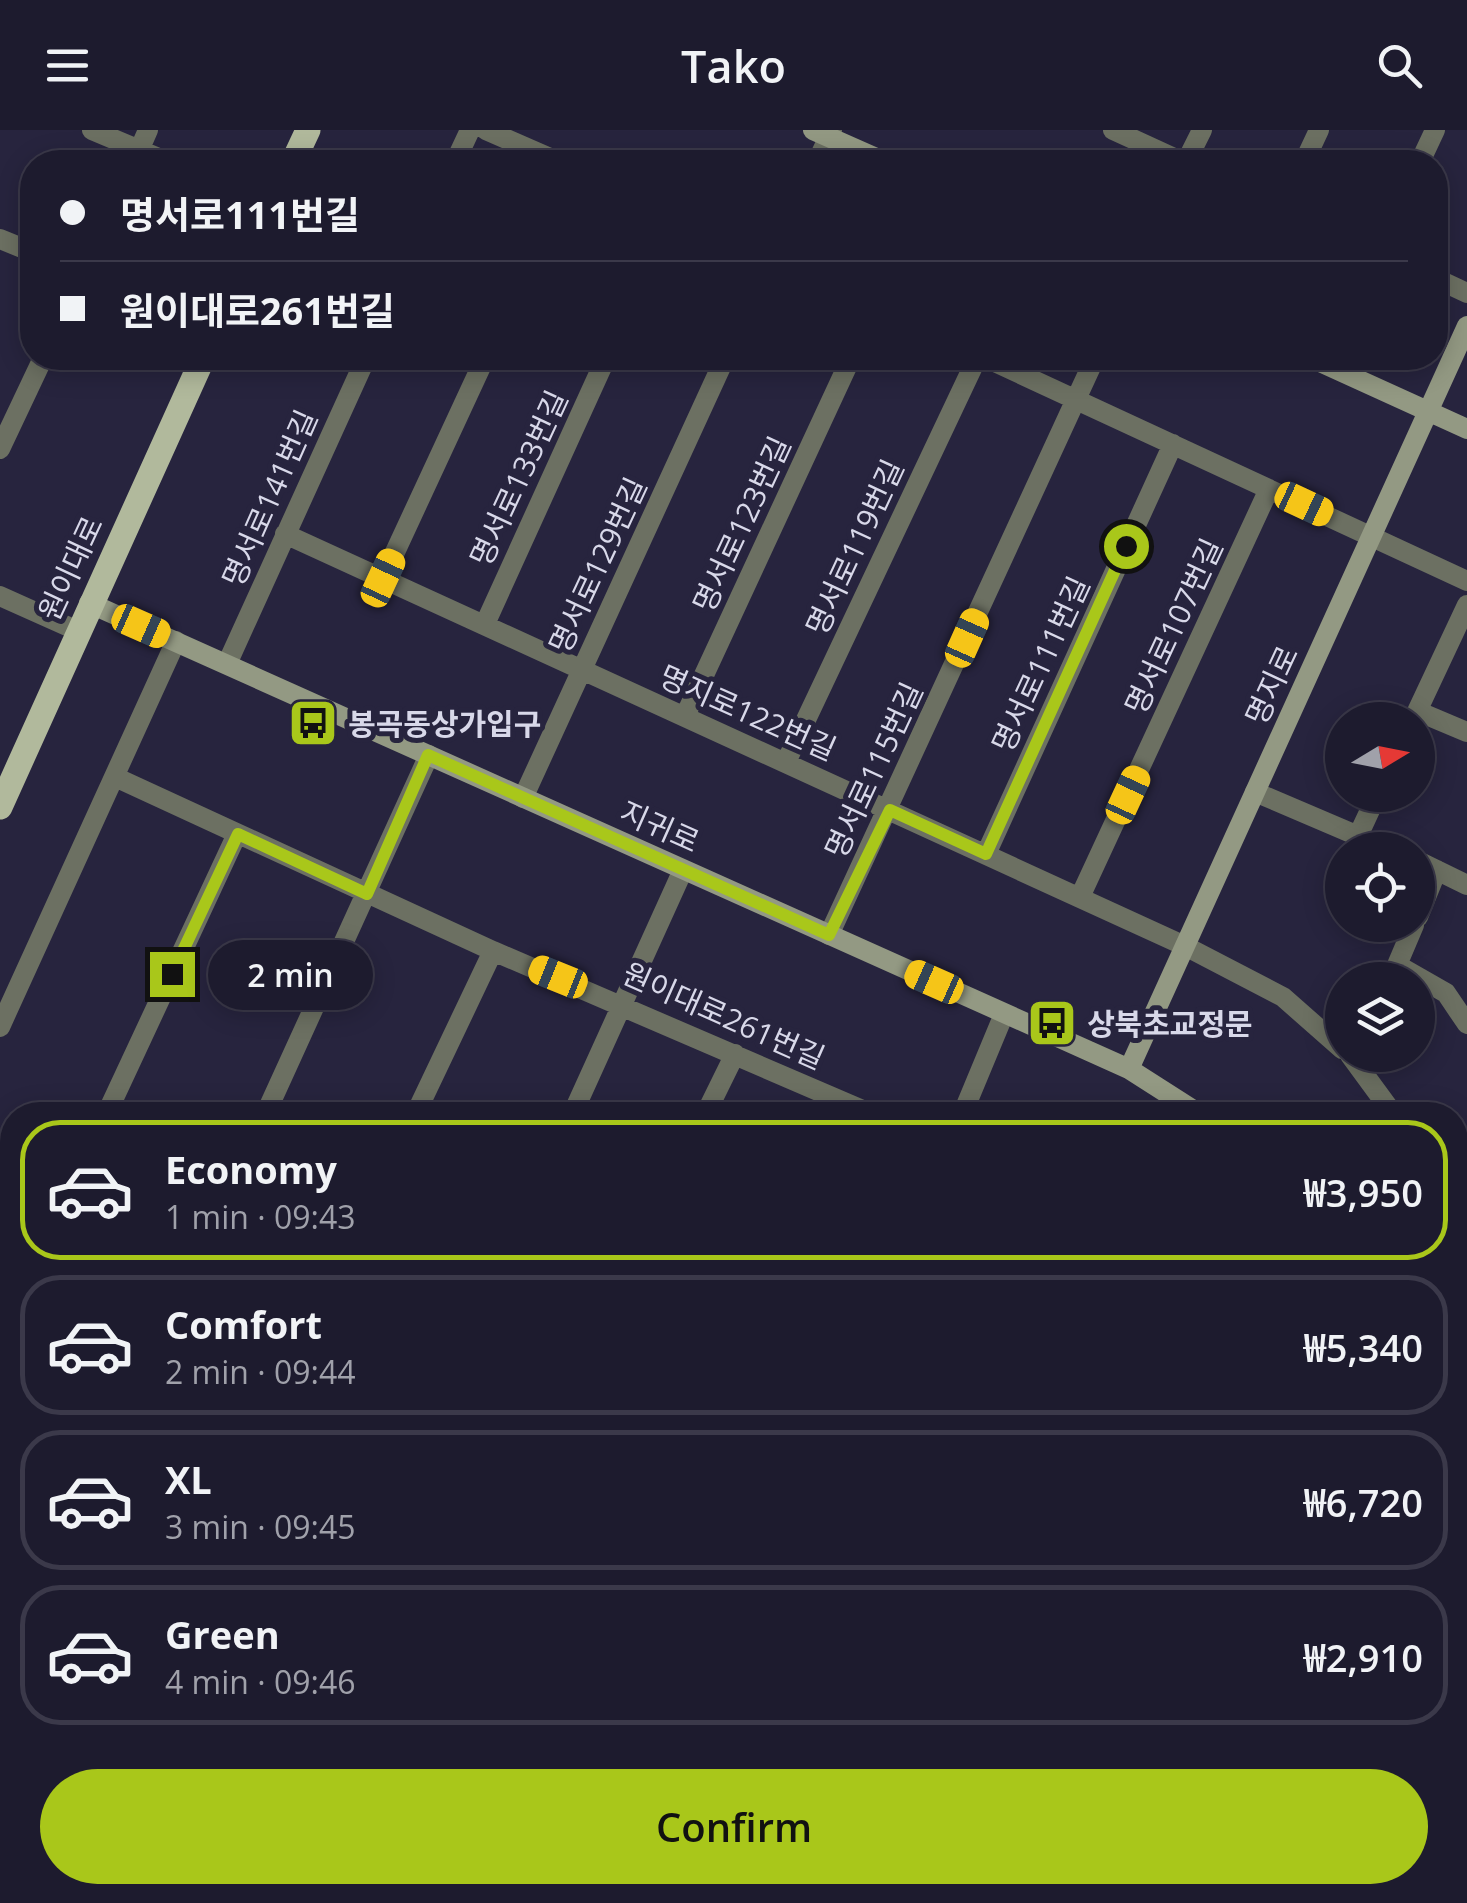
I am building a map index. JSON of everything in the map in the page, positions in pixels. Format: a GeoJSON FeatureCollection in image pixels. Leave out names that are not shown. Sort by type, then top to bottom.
{"type":"FeatureCollection","features":[{"type":"Feature","properties":{"kind":"main road","name":"원이대로"},"geometry":{"type":"LineString","coordinates":[[0,807],[197,370]]}},
{"type":"Feature","properties":{"kind":"street"},"geometry":{"type":"LineString","coordinates":[[92,130],[140,147]]}},
{"type":"Feature","properties":{"kind":"street"},"geometry":{"type":"LineString","coordinates":[[486,130],[532,150]]}},
{"type":"Feature","properties":{"kind":"street"},"geometry":{"type":"LineString","coordinates":[[1112,130],[1158,150]]}},
{"type":"Feature","properties":{"kind":"street"},"geometry":{"type":"LineString","coordinates":[[825,132],[861,150]]}},
{"type":"Feature","properties":{"kind":"street","name":"명지로"},"geometry":{"type":"LineString","coordinates":[[1448,369],[1467,326]]}},
{"type":"Feature","properties":{"kind":"street"},"geometry":{"type":"LineString","coordinates":[[0,449],[37,370]]}},
{"type":"Feature","properties":{"kind":"street","name":"명서로141번길"},"geometry":{"type":"LineString","coordinates":[[227,664],[360,370]]}},
{"type":"Feature","properties":{"kind":"street"},"geometry":{"type":"LineString","coordinates":[[383,578],[479,370]]}},
{"type":"Feature","properties":{"kind":"street","name":"명서로133번길"},"geometry":{"type":"LineString","coordinates":[[485,624],[601,370]]}},
{"type":"Feature","properties":{"kind":"street","name":"명서로129번길"},"geometry":{"type":"LineString","coordinates":[[524,798],[720,370]]}},
{"type":"Feature","properties":{"kind":"street","name":"명서로123번길"},"geometry":{"type":"LineString","coordinates":[[685,716],[845,370]]}},
{"type":"Feature","properties":{"kind":"street","name":"명서로119번길"},"geometry":{"type":"LineString","coordinates":[[786,762],[970,370]]}},
{"type":"Feature","properties":{"kind":"street"},"geometry":{"type":"LineString","coordinates":[[1012,370],[1467,580]]}},
{"type":"Feature","properties":{"kind":"street","name":"명서로115번길"},"geometry":{"type":"LineString","coordinates":[[829,935],[890,810],[1089,370]]}},
{"type":"Feature","properties":{"kind":"street"},"geometry":{"type":"LineString","coordinates":[[1337,370],[1467,429]]}},
{"type":"Feature","properties":{"kind":"street","name":"명지로"},"geometry":{"type":"LineString","coordinates":[[1129,1069],[1448,370]]}},
{"type":"Feature","properties":{"kind":"street","name":"명서로111번길"},"geometry":{"type":"LineString","coordinates":[[986,854],[1173,444]]}},
{"type":"Feature","properties":{"kind":"street","name":"명서로107번길"},"geometry":{"type":"LineString","coordinates":[[1080,897],[1270,489]]}},
{"type":"Feature","properties":{"kind":"street","name":"명지로122번길"},"geometry":{"type":"LineString","coordinates":[[285,534],[1185,946],[1283,997],[1325,1032]]}},
{"type":"Feature","properties":{"kind":"street"},"geometry":{"type":"LineString","coordinates":[[0,596],[78,631]]}},
{"type":"Feature","properties":{"kind":"street","name":"지귀로"},"geometry":{"type":"LineString","coordinates":[[89,603],[1129,1069],[1181,1102]]}},
{"type":"Feature","properties":{"kind":"street"},"geometry":{"type":"LineString","coordinates":[[1421,702],[1467,606]]}},
{"type":"Feature","properties":{"kind":"street"},"geometry":{"type":"LineString","coordinates":[[0,1028],[176,641]]}},
{"type":"Feature","properties":{"kind":"street"},"geometry":{"type":"LineString","coordinates":[[1435,722],[1467,732]]}},
{"type":"Feature","properties":{"kind":"street"},"geometry":{"type":"LineString","coordinates":[[271,1102],[428,755]]}},
{"type":"Feature","properties":{"kind":"street","name":"원이대로261번길"},"geometry":{"type":"LineString","coordinates":[[115,777],[492,950],[735,1054],[825,1102]]}},
{"type":"Feature","properties":{"kind":"street"},"geometry":{"type":"LineString","coordinates":[[1255,792],[1349,832]]}},
{"type":"Feature","properties":{"kind":"street"},"geometry":{"type":"LineString","coordinates":[[112,1102],[238,834]]}},
{"type":"Feature","properties":{"kind":"street"},"geometry":{"type":"LineString","coordinates":[[1435,869],[1467,884]]}},
{"type":"Feature","properties":{"kind":"street"},"geometry":{"type":"LineString","coordinates":[[578,1102],[683,870]]}},
{"type":"Feature","properties":{"kind":"street"},"geometry":{"type":"LineString","coordinates":[[421,1102],[492,950]]}},
{"type":"Feature","properties":{"kind":"street"},"geometry":{"type":"LineString","coordinates":[[1435,989],[1446,993],[1467,1024]]}},
{"type":"Feature","properties":{"kind":"street"},"geometry":{"type":"LineString","coordinates":[[967,1102],[1004,1014]]}},
{"type":"Feature","properties":{"kind":"street"},"geometry":{"type":"LineString","coordinates":[[712,1102],[735,1054]]}},
{"type":"Feature","properties":{"kind":"street","name":"명지로122번길"},"geometry":{"type":"LineString","coordinates":[[1364,1072],[1385,1102]]}},
{"type":"Feature","properties":{"kind":"place","name":"봉곡동상가입구"},"geometry":{"type":"Point","coordinates":[313,723]}},
{"type":"Feature","properties":{"kind":"place","name":"상북초교정문"},"geometry":{"type":"Point","coordinates":[1052,1023]}},
{"type":"Feature","properties":{"kind":"route"},"geometry":{"type":"LineString","coordinates":[[172,974],[238,834],[367,894],[428,755],[829,935],[890,810],[986,854],[1126,546]]}}]}
